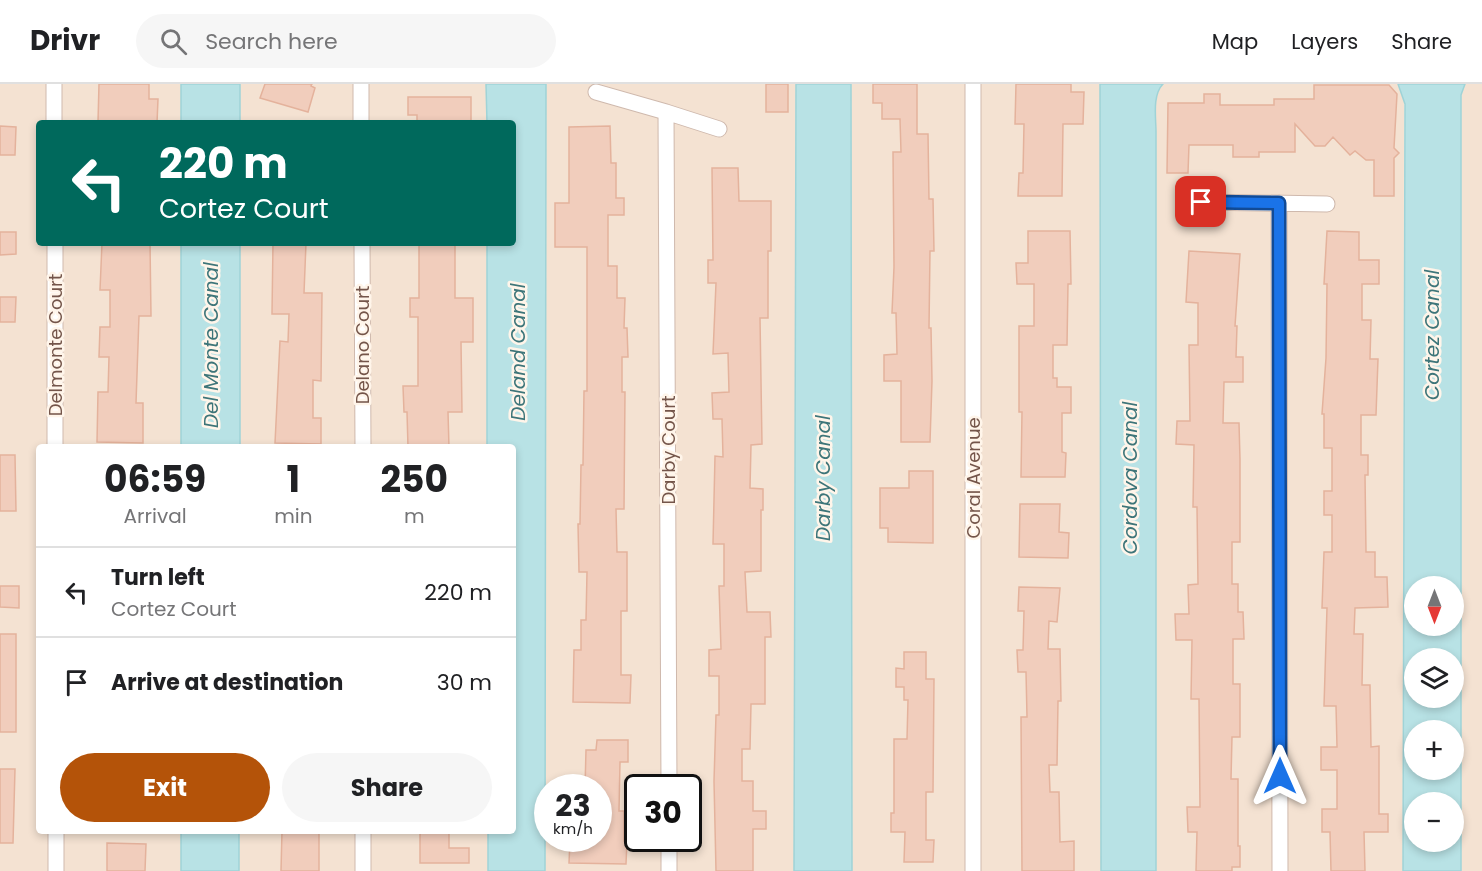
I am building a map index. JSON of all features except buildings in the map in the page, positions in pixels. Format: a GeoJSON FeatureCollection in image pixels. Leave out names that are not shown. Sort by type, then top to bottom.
{"type":"FeatureCollection","features":[{"type":"Feature","properties":{"kind":"street"},"geometry":{"type":"LineString","coordinates":[[54,84],[54,120]]}},
{"type":"Feature","properties":{"kind":"street"},"geometry":{"type":"LineString","coordinates":[[361,84],[362,120]]}},
{"type":"Feature","properties":{"kind":"street","name":"Coral Avenue"},"geometry":{"type":"LineString","coordinates":[[973,84],[973,871]]}},
{"type":"Feature","properties":{"kind":"street"},"geometry":{"type":"LineString","coordinates":[[596,92],[666,111],[719,129]]}},
{"type":"Feature","properties":{"kind":"street","name":"Darby Court"},"geometry":{"type":"LineString","coordinates":[[666,111],[669,774]]}},
{"type":"Feature","properties":{"kind":"street"},"geometry":{"type":"LineString","coordinates":[[1201,202],[1327,204]]}},
{"type":"Feature","properties":{"kind":"street"},"geometry":{"type":"LineString","coordinates":[[1279,203],[1280,871]]}},
{"type":"Feature","properties":{"kind":"street","name":"Delmonte Court"},"geometry":{"type":"LineString","coordinates":[[55,246],[55,444]]}},
{"type":"Feature","properties":{"kind":"street","name":"Delano Court"},"geometry":{"type":"LineString","coordinates":[[362,246],[363,444]]}},
{"type":"Feature","properties":{"kind":"street"},"geometry":{"type":"LineString","coordinates":[[56,834],[56,871]]}},
{"type":"Feature","properties":{"kind":"street"},"geometry":{"type":"LineString","coordinates":[[363,834],[363,871]]}},
{"type":"Feature","properties":{"kind":"street"},"geometry":{"type":"LineString","coordinates":[[669,852],[669,871]]}},
{"type":"Feature","properties":{"kind":"shaded area"},"geometry":{"type":"Polygon","coordinates":[[[0,84],[181,84],[181,120],[36,120],[36,246],[181,246],[181,444],[36,444],[36,834],[181,834],[181,871],[0,871],[0,84]]]}},
{"type":"Feature","properties":{"kind":"shaded area"},"geometry":{"type":"Polygon","coordinates":[[[240,84],[486,84],[487,120],[240,120],[240,84]]]}},
{"type":"Feature","properties":{"kind":"shaded area"},"geometry":{"type":"Polygon","coordinates":[[[546,84],[796,84],[794,871],[545,871],[545,852],[612,852],[612,774],[545,774],[546,84]]]}},
{"type":"Feature","properties":{"kind":"shaded area"},"geometry":{"type":"Polygon","coordinates":[[[851,84],[1100,84],[1101,871],[852,871],[851,84]]]}},
{"type":"Feature","properties":{"kind":"shaded area"},"geometry":{"type":"Polygon","coordinates":[[[1163,84],[1398,84],[1404,97],[1403,871],[1156,871],[1156,101],[1158,89],[1163,84]]]}},
{"type":"Feature","properties":{"kind":"shaded area"},"geometry":{"type":"Polygon","coordinates":[[[1465,84],[1482,84],[1482,871],[1461,871],[1461,852],[1464,852],[1464,792],[1461,792],[1461,780],[1464,780],[1464,720],[1461,720],[1461,708],[1464,708],[1464,648],[1461,648],[1461,636],[1464,636],[1464,576],[1461,576],[1461,95],[1465,84]]]}},
{"type":"Feature","properties":{"kind":"shaded area"},"geometry":{"type":"Polygon","coordinates":[[[240,246],[487,246],[487,444],[240,444],[240,246]]]}},
{"type":"Feature","properties":{"kind":"shaded area"},"geometry":{"type":"Polygon","coordinates":[[[239,834],[488,834],[488,871],[239,871],[239,834]]]}},
{"type":"Feature","properties":{"kind":"water"},"geometry":{"type":"Polygon","coordinates":[[[181,84],[240,84],[240,120],[181,120],[181,84]]]}},
{"type":"Feature","properties":{"kind":"water","name":"Deland Canal"},"geometry":{"type":"Polygon","coordinates":[[[486,84],[546,84],[545,774],[534,774],[534,852],[545,852],[545,871],[488,871],[488,834],[516,834],[516,444],[487,444],[487,246],[516,246],[516,120],[487,120],[486,84]]]}},
{"type":"Feature","properties":{"kind":"water","name":"Darby Canal"},"geometry":{"type":"Polygon","coordinates":[[[796,84],[851,84],[852,871],[794,871],[796,84]]]}},
{"type":"Feature","properties":{"kind":"water","name":"Cordova Canal"},"geometry":{"type":"Polygon","coordinates":[[[1100,84],[1163,84],[1157,94],[1155,114],[1156,871],[1101,871],[1100,84]]]}},
{"type":"Feature","properties":{"kind":"water","name":"Cortez Canal"},"geometry":{"type":"Polygon","coordinates":[[[1398,84],[1465,84],[1461,95],[1461,576],[1404,576],[1404,636],[1461,636],[1461,648],[1404,648],[1404,708],[1461,708],[1461,720],[1404,720],[1404,780],[1461,780],[1461,792],[1404,792],[1404,852],[1461,852],[1461,871],[1403,871],[1405,104],[1398,84]]]}},
{"type":"Feature","properties":{"kind":"water","name":"Del Monte Canal"},"geometry":{"type":"Polygon","coordinates":[[[181,246],[240,246],[240,444],[181,444],[181,246]]]}},
{"type":"Feature","properties":{"kind":"water"},"geometry":{"type":"Polygon","coordinates":[[[181,834],[239,834],[239,871],[181,871],[181,834]]]}},
{"type":"Feature","properties":{"kind":"route"},"geometry":{"type":"LineString","coordinates":[[1201,202],[1279,203],[1280,776]]}}]}
